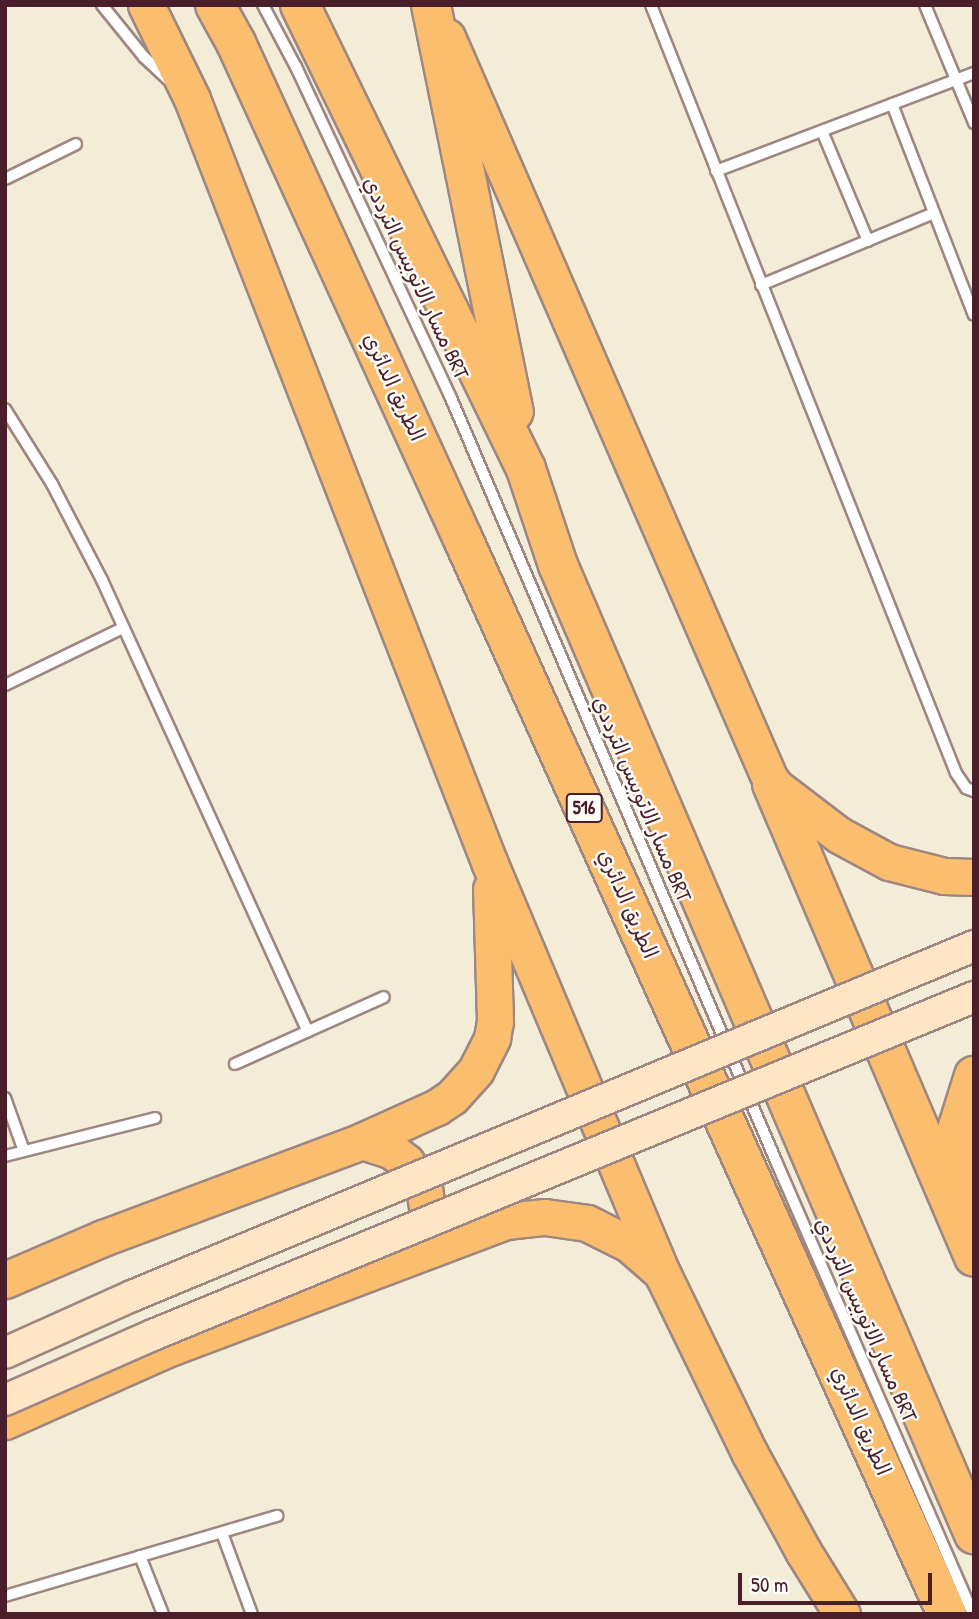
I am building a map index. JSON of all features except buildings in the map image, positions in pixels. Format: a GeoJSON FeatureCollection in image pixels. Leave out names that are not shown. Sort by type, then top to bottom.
{"type":"FeatureCollection","features":[{"type":"Feature","properties":{"kind":"highway"},"geometry":{"type":"LineString","coordinates":[[146,5],[192,99],[490,864],[663,1275],[750,1452],[803,1551],[842,1614]]}},
{"type":"Feature","properties":{"kind":"highway","name":"الطريق الدائري"},"geometry":{"type":"LineString","coordinates":[[215,5],[236,43],[475,564],[947,1614]]}},
{"type":"Feature","properties":{"kind":"highway"},"geometry":{"type":"LineString","coordinates":[[300,5],[526,469]]}},
{"type":"Feature","properties":{"kind":"highway"},"geometry":{"type":"LineString","coordinates":[[432,5],[526,469],[558,565],[974,1534]]}},
{"type":"Feature","properties":{"kind":"highway"},"geometry":{"type":"LineString","coordinates":[[432,5],[772,783],[968,1243]]}},
{"type":"Feature","properties":{"kind":"highway"},"geometry":{"type":"LineString","coordinates":[[772,783],[839,835],[880,858],[916,871],[974,877]]}},
{"type":"Feature","properties":{"kind":"highway"},"geometry":{"type":"LineString","coordinates":[[5,1280],[103,1238],[362,1140],[437,1107],[452,1097],[476,1070],[492,1038],[497,1003],[490,864]]}},
{"type":"Feature","properties":{"kind":"highway"},"geometry":{"type":"LineString","coordinates":[[968,1243],[953,1160],[962,1107],[974,1076]]}},
{"type":"Feature","properties":{"kind":"highway"},"geometry":{"type":"LineString","coordinates":[[362,1140],[393,1151],[406,1162],[424,1188],[429,1220],[421,1251]]}},
{"type":"Feature","properties":{"kind":"highway"},"geometry":{"type":"LineString","coordinates":[[5,1421],[162,1352],[506,1220],[564,1219],[587,1223],[629,1244],[663,1275]]}},
{"type":"Feature","properties":{"kind":"main road"},"geometry":{"type":"LineString","coordinates":[[5,1353],[145,1290],[974,946]]}},
{"type":"Feature","properties":{"kind":"main road"},"geometry":{"type":"LineString","coordinates":[[5,1400],[166,1329],[974,997]]}},
{"type":"Feature","properties":{"kind":"lane"},"geometry":{"type":"LineString","coordinates":[[102,5],[144,57],[192,99]]}},
{"type":"Feature","properties":{"kind":"lane","name":"مسار الاتوبيس الترددي BRT"},"geometry":{"type":"LineString","coordinates":[[263,5],[296,67],[451,398],[776,1161],[973,1614]]}},
{"type":"Feature","properties":{"kind":"lane"},"geometry":{"type":"LineString","coordinates":[[651,5],[956,773],[966,788],[974,791]]}},
{"type":"Feature","properties":{"kind":"lane"},"geometry":{"type":"LineString","coordinates":[[925,5],[974,123]]}},
{"type":"Feature","properties":{"kind":"lane"},"geometry":{"type":"LineString","coordinates":[[716,171],[974,73]]}},
{"type":"Feature","properties":{"kind":"lane"},"geometry":{"type":"LineString","coordinates":[[892,104],[974,315]]}},
{"type":"Feature","properties":{"kind":"lane"},"geometry":{"type":"LineString","coordinates":[[822,131],[868,241]]}},
{"type":"Feature","properties":{"kind":"lane"},"geometry":{"type":"LineString","coordinates":[[5,178],[76,144]]}},
{"type":"Feature","properties":{"kind":"lane"},"geometry":{"type":"LineString","coordinates":[[761,285],[934,213]]}},
{"type":"Feature","properties":{"kind":"lane"},"geometry":{"type":"LineString","coordinates":[[5,409],[71,520],[308,1031]]}},
{"type":"Feature","properties":{"kind":"lane"},"geometry":{"type":"LineString","coordinates":[[5,684],[123,628]]}},
{"type":"Feature","properties":{"kind":"lane"},"geometry":{"type":"LineString","coordinates":[[235,1064],[384,997]]}},
{"type":"Feature","properties":{"kind":"lane"},"geometry":{"type":"LineString","coordinates":[[5,1098],[24,1151]]}},
{"type":"Feature","properties":{"kind":"lane"},"geometry":{"type":"LineString","coordinates":[[5,1156],[155,1118]]}},
{"type":"Feature","properties":{"kind":"lane"},"geometry":{"type":"LineString","coordinates":[[5,1596],[277,1516]]}},
{"type":"Feature","properties":{"kind":"lane"},"geometry":{"type":"LineString","coordinates":[[222,1533],[252,1614]]}},
{"type":"Feature","properties":{"kind":"lane"},"geometry":{"type":"LineString","coordinates":[[140,1556],[163,1614]]}}]}
